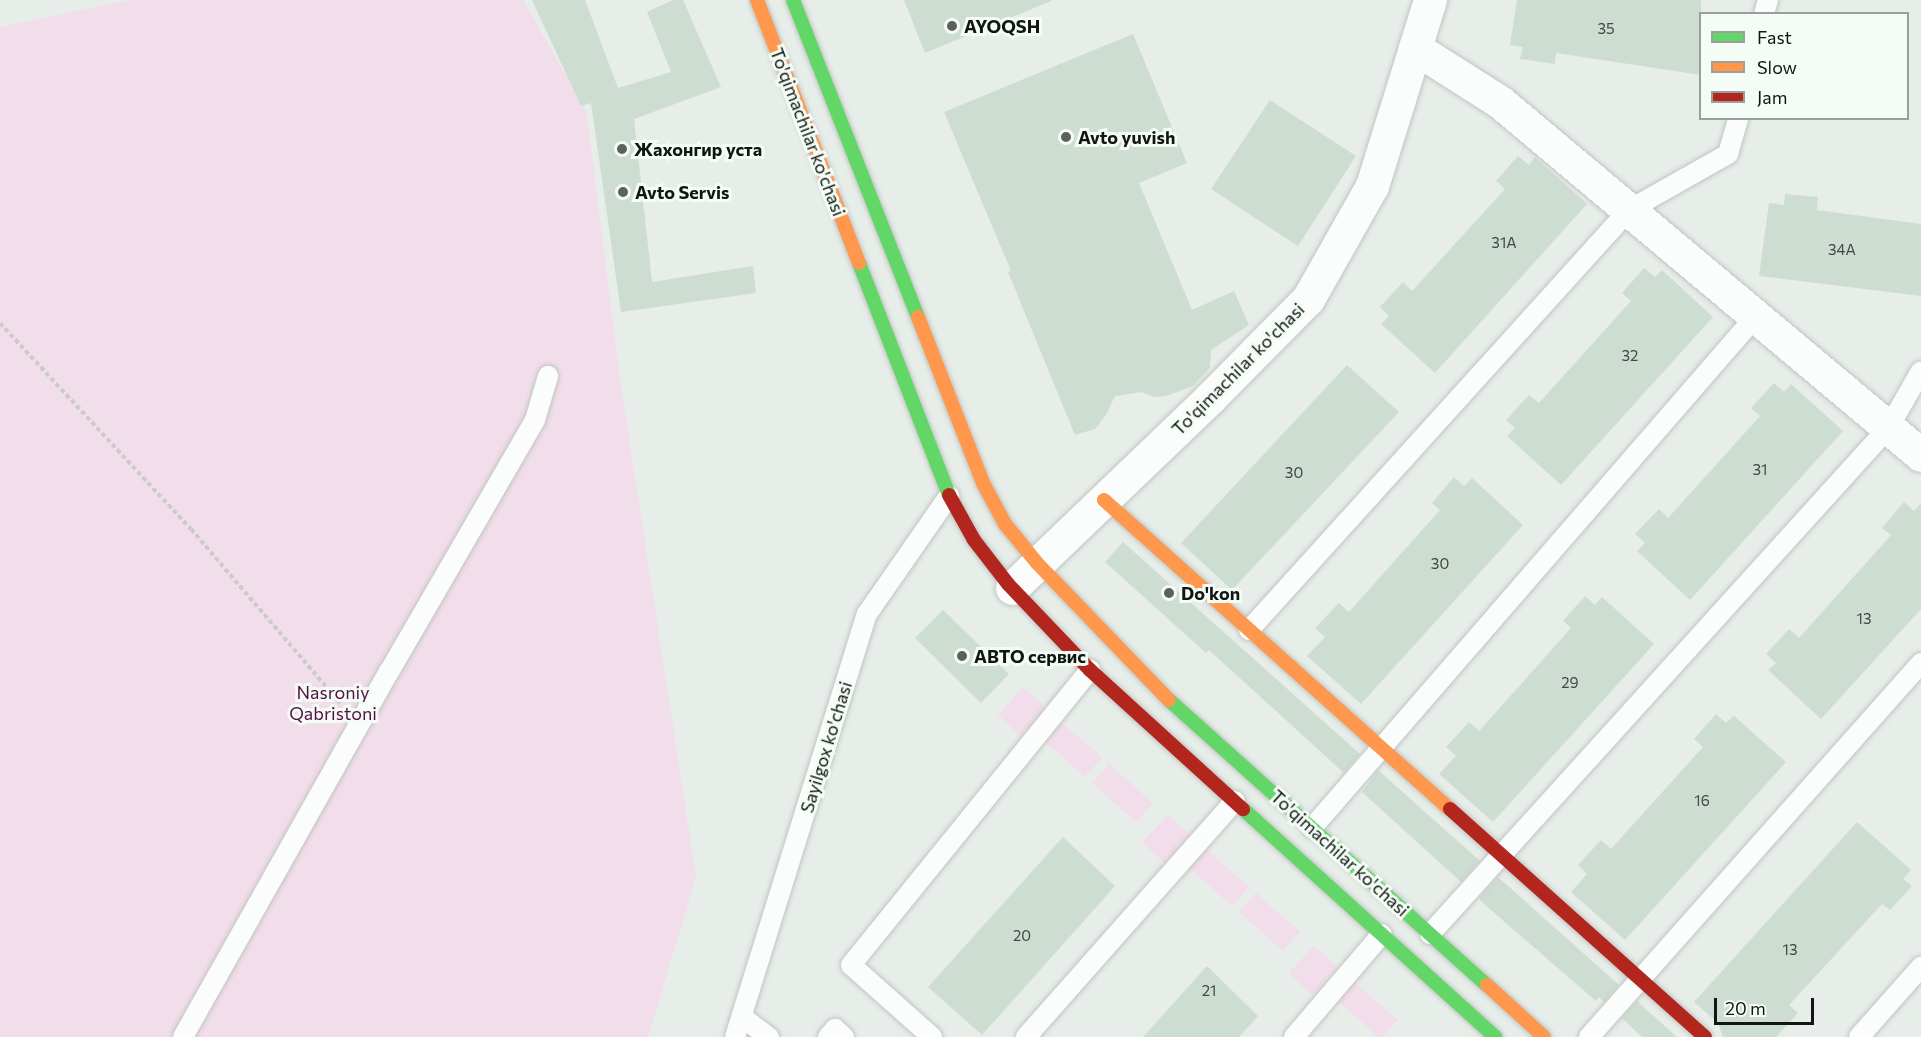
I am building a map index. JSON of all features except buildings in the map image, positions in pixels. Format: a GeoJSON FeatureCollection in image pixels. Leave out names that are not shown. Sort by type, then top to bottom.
{"type":"FeatureCollection","features":[{"type":"Feature","properties":{"kind":"main road","name":"To'qimachilar ko'chasi"},"geometry":{"type":"LineString","coordinates":[[757,0],[949,496],[974,540],[1012,588],[1090,670],[1495,1037]]}},
{"type":"Feature","properties":{"kind":"main road","name":"To'qimachilar ko'chasi"},"geometry":{"type":"LineString","coordinates":[[793,0],[983,483],[1005,524],[1037,564],[1175,706],[1544,1037]]}},
{"type":"Feature","properties":{"kind":"main road"},"geometry":{"type":"LineString","coordinates":[[1104,500],[1705,1037]]}},
{"type":"Feature","properties":{"kind":"street","name":"To'qimachilar ko'chasi"},"geometry":{"type":"LineString","coordinates":[[1012,588],[1308,299],[1372,186],[1430,0]]}},
{"type":"Feature","properties":{"kind":"street"},"geometry":{"type":"LineString","coordinates":[[1414,48],[1500,102],[1921,455]]}},
{"type":"Feature","properties":{"kind":"lane"},"geometry":{"type":"LineString","coordinates":[[1249,630],[1629,210],[1728,154],[1737,120]]}},
{"type":"Feature","properties":{"kind":"lane"},"geometry":{"type":"LineString","coordinates":[[1312,828],[1756,316]]}},
{"type":"Feature","properties":{"kind":"lane"},"geometry":{"type":"LineString","coordinates":[[1430,934],[1889,427],[1921,371]]}},
{"type":"Feature","properties":{"kind":"lane"},"geometry":{"type":"LineString","coordinates":[[183,1037],[535,420],[548,376]]}},
{"type":"Feature","properties":{"kind":"lane","name":"Sayilgox ko'chasi"},"geometry":{"type":"LineString","coordinates":[[735,1037],[867,614],[949,496]]}},
{"type":"Feature","properties":{"kind":"lane"},"geometry":{"type":"LineString","coordinates":[[1589,1037],[1921,663]]}},
{"type":"Feature","properties":{"kind":"lane"},"geometry":{"type":"LineString","coordinates":[[932,1037],[851,965],[1090,670]]}},
{"type":"Feature","properties":{"kind":"lane"},"geometry":{"type":"LineString","coordinates":[[1026,1037],[1235,801]]}},
{"type":"Feature","properties":{"kind":"lane"},"geometry":{"type":"LineString","coordinates":[[1294,1037],[1382,934]]}},
{"type":"Feature","properties":{"kind":"lane"},"geometry":{"type":"LineString","coordinates":[[1859,1037],[1921,967]]}},
{"type":"Feature","properties":{"kind":"lane"},"geometry":{"type":"LineString","coordinates":[[742,1017],[769,1037]]}},
{"type":"Feature","properties":{"kind":"lane"},"geometry":{"type":"LineString","coordinates":[[828,1037],[835,1029],[844,1037]]}},
{"type":"Feature","properties":{"kind":"path"},"geometry":{"type":"LineString","coordinates":[[0,323],[191,529],[359,725]]}},
{"type":"Feature","properties":{"kind":"green space","name":"Nasroniy Qabristoni"},"geometry":{"type":"Polygon","coordinates":[[[129,0],[523,0],[586,111],[621,385],[696,877],[648,1037],[0,1037],[0,27],[129,0]]]}},
{"type":"Feature","properties":{"kind":"green space"},"geometry":{"type":"Polygon","coordinates":[[[1023,687],[1047,709],[1021,736],[998,715],[1023,687]]]}},
{"type":"Feature","properties":{"kind":"green space"},"geometry":{"type":"Polygon","coordinates":[[[1058,719],[1102,758],[1085,777],[1041,738],[1058,719]]]}},
{"type":"Feature","properties":{"kind":"green space"},"geometry":{"type":"Polygon","coordinates":[[[1109,764],[1153,803],[1136,822],[1092,783],[1109,764]]]}},
{"type":"Feature","properties":{"kind":"green space"},"geometry":{"type":"Polygon","coordinates":[[[1168,815],[1191,836],[1165,864],[1142,842],[1168,815]]]}},
{"type":"Feature","properties":{"kind":"green space"},"geometry":{"type":"Polygon","coordinates":[[[1205,848],[1249,887],[1232,906],[1188,867],[1205,848]]]}},
{"type":"Feature","properties":{"kind":"green space"},"geometry":{"type":"Polygon","coordinates":[[[1256,893],[1300,932],[1283,951],[1239,912],[1256,893]]]}},
{"type":"Feature","properties":{"kind":"green space"},"geometry":{"type":"Polygon","coordinates":[[[1314,946],[1338,967],[1312,995],[1289,973],[1314,946]]]}},
{"type":"Feature","properties":{"kind":"green space"},"geometry":{"type":"Polygon","coordinates":[[[1353,981],[1398,1020],[1382,1037],[1378,1037],[1337,1000],[1353,981]]]}},
{"type":"Feature","properties":{"kind":"traffic: fast"},"geometry":{"type":"LineString","coordinates":[[793,0],[918,317]]}},
{"type":"Feature","properties":{"kind":"traffic: fast"},"geometry":{"type":"LineString","coordinates":[[859,263],[949,495]]}},
{"type":"Feature","properties":{"kind":"traffic: fast"},"geometry":{"type":"LineString","coordinates":[[1169,700],[1487,985]]}},
{"type":"Feature","properties":{"kind":"traffic: fast"},"geometry":{"type":"LineString","coordinates":[[1243,809],[1495,1037]]}},
{"type":"Feature","properties":{"kind":"traffic: slow"},"geometry":{"type":"LineString","coordinates":[[757,0],[859,263]]}},
{"type":"Feature","properties":{"kind":"traffic: slow"},"geometry":{"type":"LineString","coordinates":[[918,317],[983,483],[1005,524],[1037,563],[1169,700]]}},
{"type":"Feature","properties":{"kind":"traffic: slow"},"geometry":{"type":"LineString","coordinates":[[1104,500],[1450,809]]}},
{"type":"Feature","properties":{"kind":"traffic: slow"},"geometry":{"type":"LineString","coordinates":[[1487,985],[1544,1037]]}},
{"type":"Feature","properties":{"kind":"traffic: jam"},"geometry":{"type":"LineString","coordinates":[[949,495],[974,540],[1008,584],[1090,670],[1243,809]]}},
{"type":"Feature","properties":{"kind":"traffic: jam"},"geometry":{"type":"LineString","coordinates":[[1450,809],[1705,1037]]}},
{"type":"Feature","properties":{"kind":"place","name":"AYOQSH"},"geometry":{"type":"Point","coordinates":[952,26]}},
{"type":"Feature","properties":{"kind":"place","name":"Avto yuvish"},"geometry":{"type":"Point","coordinates":[1066,137]}},
{"type":"Feature","properties":{"kind":"place","name":"Жахонгир уста"},"geometry":{"type":"Point","coordinates":[622,149]}},
{"type":"Feature","properties":{"kind":"place","name":"Avto Servis"},"geometry":{"type":"Point","coordinates":[623,192]}},
{"type":"Feature","properties":{"kind":"place","name":"Do'kon"},"geometry":{"type":"Point","coordinates":[1169,593]}},
{"type":"Feature","properties":{"kind":"place","name":"АВТО сервис"},"geometry":{"type":"Point","coordinates":[962,656]}}]}
